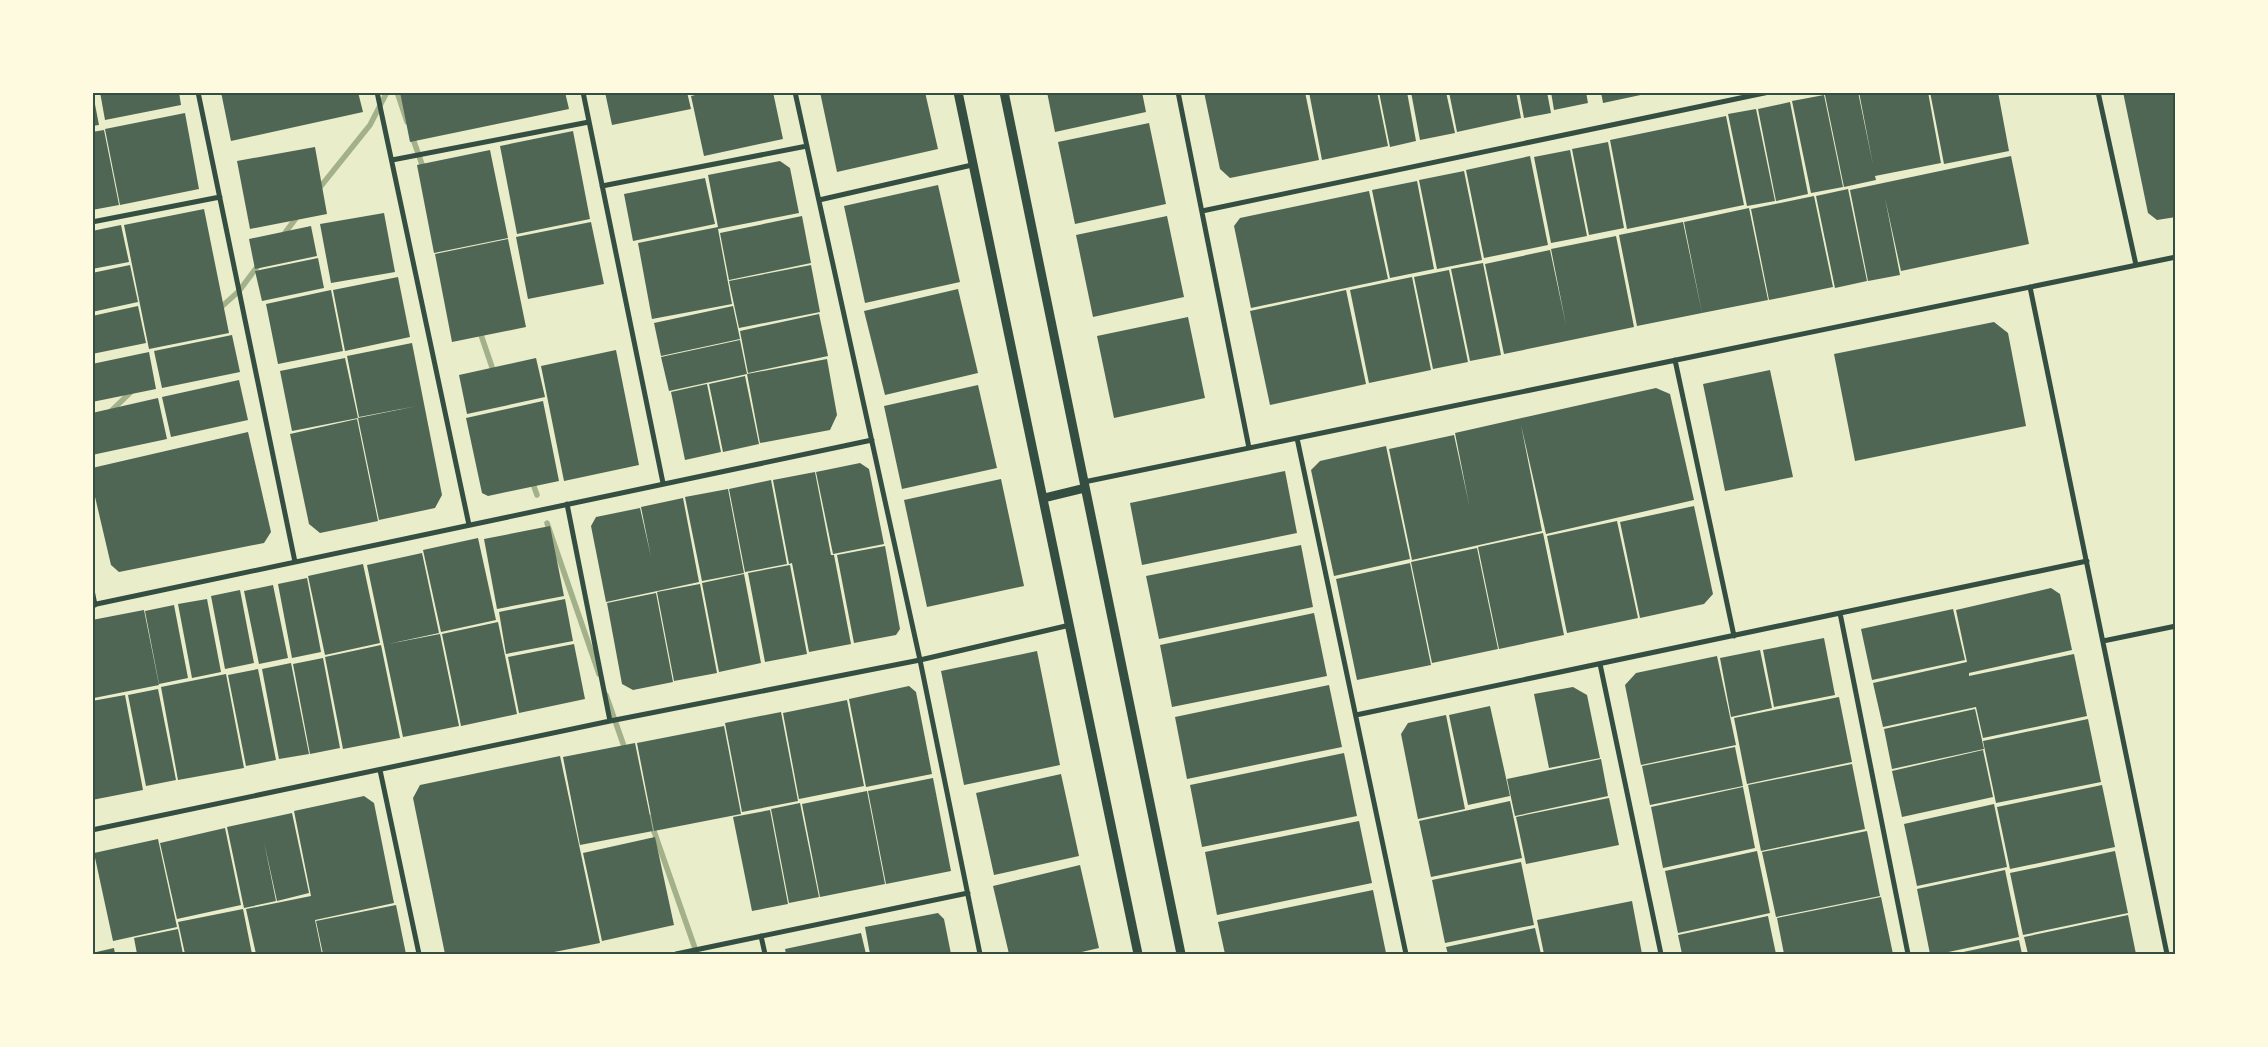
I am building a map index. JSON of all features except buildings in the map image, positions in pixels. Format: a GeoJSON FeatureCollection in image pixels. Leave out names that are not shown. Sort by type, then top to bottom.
{"type":"FeatureCollection","features":[{"type":"Feature","properties":{"kind":"street"},"geometry":{"type":"LineString","coordinates":[[198,92],[294,562]]}},
{"type":"Feature","properties":{"kind":"street"},"geometry":{"type":"LineString","coordinates":[[377,92],[469,525]]}},
{"type":"Feature","properties":{"kind":"street"},"geometry":{"type":"LineString","coordinates":[[583,92],[663,483]]}},
{"type":"Feature","properties":{"kind":"street"},"geometry":{"type":"LineString","coordinates":[[795,92],[920,660],[980,954]]}},
{"type":"Feature","properties":{"kind":"street"},"geometry":{"type":"LineString","coordinates":[[958,92],[1138,954]]}},
{"type":"Feature","properties":{"kind":"street"},"geometry":{"type":"LineString","coordinates":[[1004,92],[1182,954]]}},
{"type":"Feature","properties":{"kind":"street"},"geometry":{"type":"LineString","coordinates":[[1178,92],[1249,448]]}},
{"type":"Feature","properties":{"kind":"street"},"geometry":{"type":"LineString","coordinates":[[1202,211],[1769,92]]}},
{"type":"Feature","properties":{"kind":"street"},"geometry":{"type":"LineString","coordinates":[[2098,92],[2136,265]]}},
{"type":"Feature","properties":{"kind":"street"},"geometry":{"type":"LineString","coordinates":[[392,160],[589,122]]}},
{"type":"Feature","properties":{"kind":"street"},"geometry":{"type":"LineString","coordinates":[[602,186],[807,146]]}},
{"type":"Feature","properties":{"kind":"street"},"geometry":{"type":"LineString","coordinates":[[818,200],[972,165]]}},
{"type":"Feature","properties":{"kind":"street"},"geometry":{"type":"LineString","coordinates":[[92,222],[220,197]]}},
{"type":"Feature","properties":{"kind":"street"},"geometry":{"type":"LineString","coordinates":[[1044,498],[1085,485],[1249,448],[2176,257]]}},
{"type":"Feature","properties":{"kind":"street"},"geometry":{"type":"LineString","coordinates":[[2030,287],[2167,954]]}},
{"type":"Feature","properties":{"kind":"street"},"geometry":{"type":"LineString","coordinates":[[1675,360],[1734,636]]}},
{"type":"Feature","properties":{"kind":"street"},"geometry":{"type":"LineString","coordinates":[[1297,438],[1406,954]]}},
{"type":"Feature","properties":{"kind":"street"},"geometry":{"type":"LineString","coordinates":[[92,590],[94,605],[872,440]]}},
{"type":"Feature","properties":{"kind":"street"},"geometry":{"type":"LineString","coordinates":[[566,504],[610,722]]}},
{"type":"Feature","properties":{"kind":"street"},"geometry":{"type":"LineString","coordinates":[[1356,715],[2086,561]]}},
{"type":"Feature","properties":{"kind":"street"},"geometry":{"type":"LineString","coordinates":[[1840,613],[1908,954]]}},
{"type":"Feature","properties":{"kind":"street"},"geometry":{"type":"LineString","coordinates":[[92,830],[610,722],[920,660],[1070,625]]}},
{"type":"Feature","properties":{"kind":"street"},"geometry":{"type":"LineString","coordinates":[[2103,640],[2176,626]]}},
{"type":"Feature","properties":{"kind":"street"},"geometry":{"type":"LineString","coordinates":[[1600,664],[1661,954]]}},
{"type":"Feature","properties":{"kind":"street"},"geometry":{"type":"LineString","coordinates":[[380,770],[419,954]]}},
{"type":"Feature","properties":{"kind":"street"},"geometry":{"type":"LineString","coordinates":[[676,954],[968,893]]}},
{"type":"Feature","properties":{"kind":"street"},"geometry":{"type":"LineString","coordinates":[[761,936],[765,954]]}},
{"type":"Feature","properties":{"kind":"waterway"},"geometry":{"type":"LineString","coordinates":[[317,191],[370,125],[387,92]]}},
{"type":"Feature","properties":{"kind":"waterway"},"geometry":{"type":"LineString","coordinates":[[397,92],[407,122]]}},
{"type":"Feature","properties":{"kind":"waterway"},"geometry":{"type":"LineString","coordinates":[[412,136],[424,170]]}},
{"type":"Feature","properties":{"kind":"waterway"},"geometry":{"type":"LineString","coordinates":[[282,237],[299,214]]}},
{"type":"Feature","properties":{"kind":"waterway"},"geometry":{"type":"LineString","coordinates":[[218,310],[239,291],[260,263]]}},
{"type":"Feature","properties":{"kind":"waterway"},"geometry":{"type":"LineString","coordinates":[[479,329],[494,373]]}},
{"type":"Feature","properties":{"kind":"waterway"},"geometry":{"type":"LineString","coordinates":[[109,413],[133,390]]}},
{"type":"Feature","properties":{"kind":"waterway"},"geometry":{"type":"LineString","coordinates":[[532,481],[537,495]]}},
{"type":"Feature","properties":{"kind":"waterway"},"geometry":{"type":"LineString","coordinates":[[547,523],[599,674]]}},
{"type":"Feature","properties":{"kind":"waterway"},"geometry":{"type":"LineString","coordinates":[[606,695],[626,752]]}},
{"type":"Feature","properties":{"kind":"waterway"},"geometry":{"type":"LineString","coordinates":[[649,817],[697,954]]}}]}
